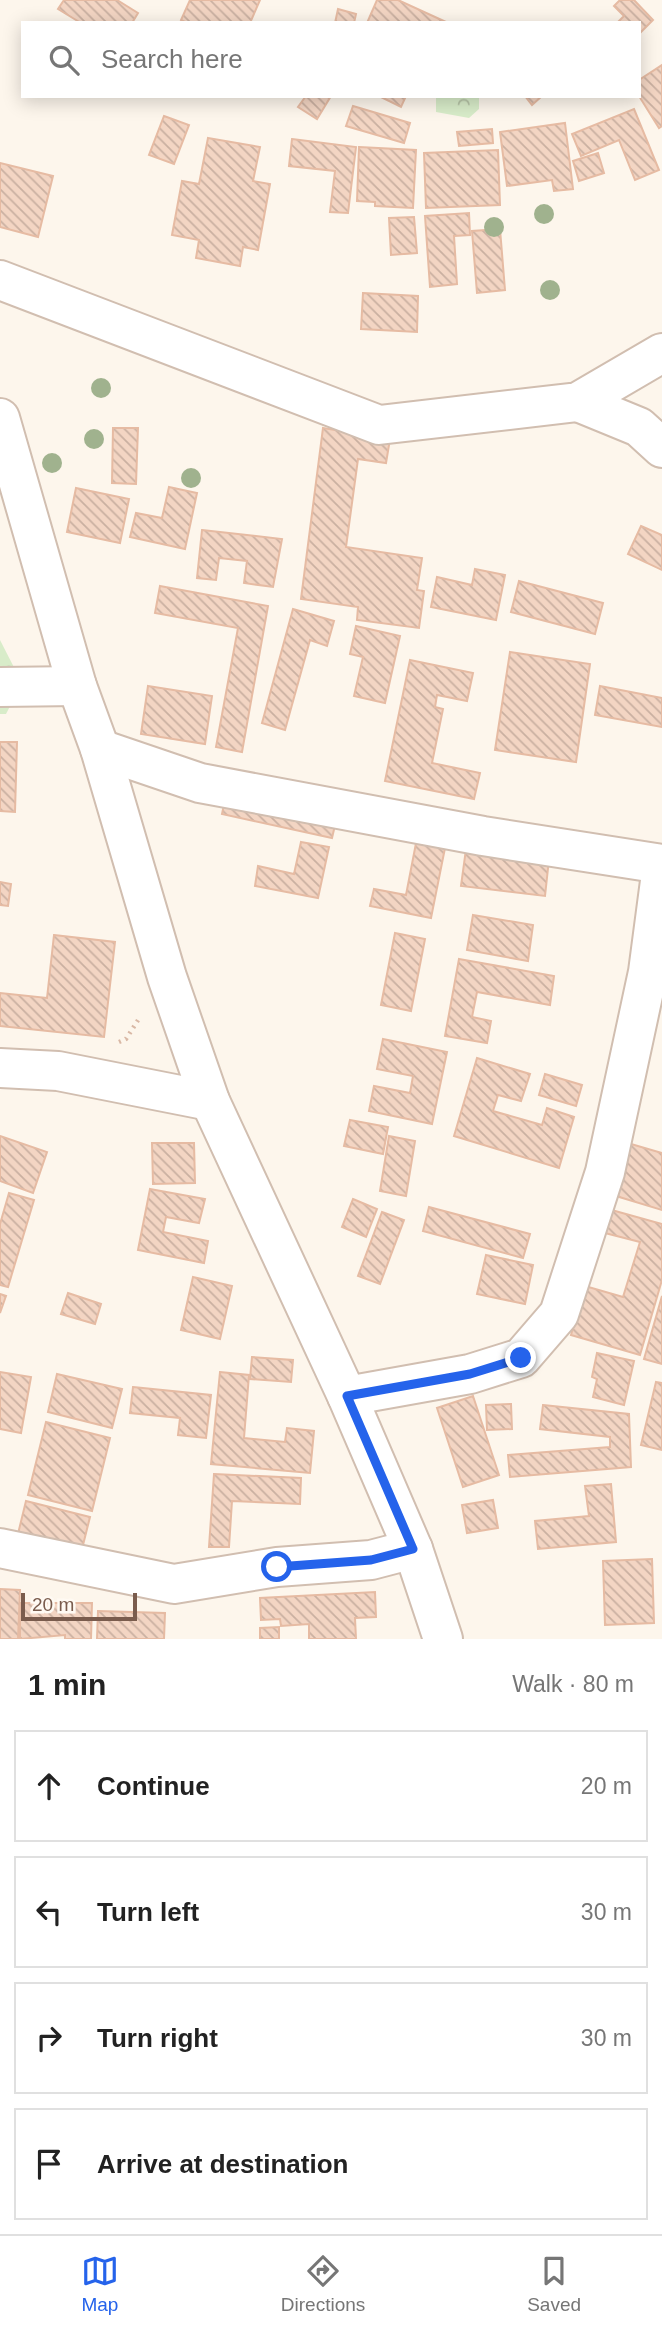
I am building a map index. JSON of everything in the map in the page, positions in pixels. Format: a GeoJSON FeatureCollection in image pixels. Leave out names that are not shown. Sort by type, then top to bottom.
{"type":"FeatureCollection","features":[{"type":"Feature","properties":{"kind":"street"},"geometry":{"type":"LineString","coordinates":[[0,280],[379,425],[578,402],[662,353]]}},
{"type":"Feature","properties":{"kind":"street"},"geometry":{"type":"LineString","coordinates":[[578,402],[639,427],[662,448]]}},
{"type":"Feature","properties":{"kind":"street"},"geometry":{"type":"LineString","coordinates":[[0,418],[77,686],[100,749],[167,977],[210,1101],[347,1396],[413,1549],[443,1639]]}},
{"type":"Feature","properties":{"kind":"street"},"geometry":{"type":"LineString","coordinates":[[0,687],[77,686]]}},
{"type":"Feature","properties":{"kind":"street"},"geometry":{"type":"LineString","coordinates":[[100,749],[200,783],[483,836],[662,865],[648,972],[605,1172],[559,1314],[521,1358],[470,1374],[347,1396]]}},
{"type":"Feature","properties":{"kind":"street"},"geometry":{"type":"LineString","coordinates":[[0,1068],[58,1071],[210,1101]]}},
{"type":"Feature","properties":{"kind":"street"},"geometry":{"type":"LineString","coordinates":[[0,1548],[174,1584],[277,1567],[371,1560],[413,1549]]}},
{"type":"Feature","properties":{"kind":"path"},"geometry":{"type":"LineString","coordinates":[[115,1044],[126,1039],[167,977]]}},
{"type":"Feature","properties":{"kind":"green space"},"geometry":{"type":"Polygon","coordinates":[[[436,98],[479,98],[479,109],[469,118],[436,112],[436,98]]]}},
{"type":"Feature","properties":{"kind":"green space"},"geometry":{"type":"Polygon","coordinates":[[[0,640],[22,683],[6,714],[0,714],[0,640]]]}},
{"type":"Feature","properties":{"kind":"building"},"geometry":{"type":"Polygon","coordinates":[[[64,0],[117,0],[138,13],[133,21],[78,21],[58,9],[64,0]]]}},
{"type":"Feature","properties":{"kind":"building"},"geometry":{"type":"Polygon","coordinates":[[[190,0],[260,0],[251,21],[181,20],[190,0]]]}},
{"type":"Feature","properties":{"kind":"building"},"geometry":{"type":"Polygon","coordinates":[[[377,0],[398,0],[444,21],[368,21],[377,0]]]}},
{"type":"Feature","properties":{"kind":"building"},"geometry":{"type":"Polygon","coordinates":[[[620,0],[634,0],[653,20],[641,32],[641,21],[619,21],[624,16],[614,6],[620,0]]]}},
{"type":"Feature","properties":{"kind":"building"},"geometry":{"type":"Polygon","coordinates":[[[338,9],[356,14],[354,21],[335,21],[338,9]]]}},
{"type":"Feature","properties":{"kind":"building"},"geometry":{"type":"Polygon","coordinates":[[[662,65],[662,126],[659,128],[640,98],[641,79],[662,65]]]}},
{"type":"Feature","properties":{"kind":"building"},"geometry":{"type":"Polygon","coordinates":[[[305,98],[330,98],[317,119],[298,107],[305,98]]]}},
{"type":"Feature","properties":{"kind":"building"},"geometry":{"type":"Polygon","coordinates":[[[383,98],[405,98],[401,107],[383,98]]]}},
{"type":"Feature","properties":{"kind":"building"},"geometry":{"type":"Polygon","coordinates":[[[527,98],[540,98],[532,105],[527,98]]]}},
{"type":"Feature","properties":{"kind":"building"},"geometry":{"type":"Polygon","coordinates":[[[353,106],[410,123],[404,143],[346,126],[353,106]]]}},
{"type":"Feature","properties":{"kind":"building"},"geometry":{"type":"Polygon","coordinates":[[[634,109],[659,170],[635,180],[619,140],[581,156],[572,134],[634,109]]]}},
{"type":"Feature","properties":{"kind":"building"},"geometry":{"type":"Polygon","coordinates":[[[164,116],[189,125],[174,164],[149,155],[164,116]]]}},
{"type":"Feature","properties":{"kind":"building"},"geometry":{"type":"Polygon","coordinates":[[[565,123],[573,189],[554,191],[552,180],[507,186],[500,132],[565,123]]]}},
{"type":"Feature","properties":{"kind":"building"},"geometry":{"type":"Polygon","coordinates":[[[492,129],[493,143],[459,146],[457,132],[492,129]]]}},
{"type":"Feature","properties":{"kind":"building"},"geometry":{"type":"Polygon","coordinates":[[[208,138],[260,147],[253,181],[270,184],[258,250],[243,247],[240,266],[196,258],[199,240],[172,235],[182,181],[199,184],[208,138]]]}},
{"type":"Feature","properties":{"kind":"building"},"geometry":{"type":"Polygon","coordinates":[[[292,139],[356,147],[348,213],[330,212],[335,171],[289,166],[292,139]]]}},
{"type":"Feature","properties":{"kind":"building"},"geometry":{"type":"Polygon","coordinates":[[[359,147],[416,150],[413,208],[375,206],[375,202],[357,201],[359,147]]]}},
{"type":"Feature","properties":{"kind":"building"},"geometry":{"type":"Polygon","coordinates":[[[498,150],[500,205],[426,208],[424,153],[498,150]]]}},
{"type":"Feature","properties":{"kind":"building"},"geometry":{"type":"Polygon","coordinates":[[[598,153],[604,173],[579,181],[573,161],[598,153]]]}},
{"type":"Feature","properties":{"kind":"building"},"geometry":{"type":"Polygon","coordinates":[[[0,163],[53,176],[38,237],[0,227],[0,163]]]}},
{"type":"Feature","properties":{"kind":"building"},"geometry":{"type":"Polygon","coordinates":[[[469,213],[470,235],[454,236],[457,284],[430,287],[425,216],[469,213]]]}},
{"type":"Feature","properties":{"kind":"building"},"geometry":{"type":"Polygon","coordinates":[[[414,217],[417,253],[391,255],[389,218],[414,217]]]}},
{"type":"Feature","properties":{"kind":"building"},"geometry":{"type":"Polygon","coordinates":[[[500,229],[505,290],[477,293],[472,231],[500,229]]]}},
{"type":"Feature","properties":{"kind":"building"},"geometry":{"type":"Polygon","coordinates":[[[363,293],[418,296],[417,332],[361,329],[363,293]]]}},
{"type":"Feature","properties":{"kind":"building"},"geometry":{"type":"Polygon","coordinates":[[[113,428],[138,428],[136,484],[112,483],[113,428]]]}},
{"type":"Feature","properties":{"kind":"building"},"geometry":{"type":"Polygon","coordinates":[[[323,428],[390,439],[386,463],[358,459],[346,547],[422,558],[417,590],[424,591],[419,628],[357,620],[358,607],[301,599],[323,428]]]}},
{"type":"Feature","properties":{"kind":"building"},"geometry":{"type":"Polygon","coordinates":[[[169,487],[197,493],[185,549],[130,537],[136,513],[162,518],[169,487]]]}},
{"type":"Feature","properties":{"kind":"building"},"geometry":{"type":"Polygon","coordinates":[[[76,488],[129,499],[120,543],[67,532],[76,488]]]}},
{"type":"Feature","properties":{"kind":"building"},"geometry":{"type":"Polygon","coordinates":[[[641,526],[662,535],[662,570],[628,554],[641,526]]]}},
{"type":"Feature","properties":{"kind":"building"},"geometry":{"type":"Polygon","coordinates":[[[202,530],[282,539],[273,587],[244,583],[247,561],[219,558],[216,580],[197,578],[202,530]]]}},
{"type":"Feature","properties":{"kind":"building"},"geometry":{"type":"Polygon","coordinates":[[[475,569],[505,575],[496,620],[431,607],[437,577],[472,585],[475,569]]]}},
{"type":"Feature","properties":{"kind":"building"},"geometry":{"type":"Polygon","coordinates":[[[519,581],[603,603],[595,634],[511,612],[519,581]]]}},
{"type":"Feature","properties":{"kind":"building"},"geometry":{"type":"Polygon","coordinates":[[[160,586],[268,606],[242,752],[216,747],[238,628],[155,613],[160,586]]]}},
{"type":"Feature","properties":{"kind":"building"},"geometry":{"type":"Polygon","coordinates":[[[293,609],[334,621],[327,646],[310,640],[285,730],[262,723],[293,609]]]}},
{"type":"Feature","properties":{"kind":"building"},"geometry":{"type":"Polygon","coordinates":[[[356,626],[400,636],[385,703],[354,696],[363,657],[350,654],[356,626]]]}},
{"type":"Feature","properties":{"kind":"building"},"geometry":{"type":"Polygon","coordinates":[[[510,652],[590,664],[576,762],[495,750],[510,652]]]}},
{"type":"Feature","properties":{"kind":"building"},"geometry":{"type":"Polygon","coordinates":[[[410,660],[473,673],[467,701],[437,695],[435,707],[443,709],[432,763],[480,773],[474,799],[385,781],[410,660]]]}},
{"type":"Feature","properties":{"kind":"building"},"geometry":{"type":"Polygon","coordinates":[[[148,686],[212,696],[205,744],[141,734],[148,686]]]}},
{"type":"Feature","properties":{"kind":"building"},"geometry":{"type":"Polygon","coordinates":[[[600,686],[662,698],[662,727],[595,715],[600,686]]]}},
{"type":"Feature","properties":{"kind":"building"},"geometry":{"type":"Polygon","coordinates":[[[0,742],[17,742],[15,812],[0,811],[0,742]]]}},
{"type":"Feature","properties":{"kind":"building"},"geometry":{"type":"Polygon","coordinates":[[[226,795],[336,821],[332,838],[222,814],[226,795]]]}},
{"type":"Feature","properties":{"kind":"building"},"geometry":{"type":"Polygon","coordinates":[[[417,838],[446,843],[431,918],[370,906],[374,889],[406,895],[417,838]]]}},
{"type":"Feature","properties":{"kind":"building"},"geometry":{"type":"Polygon","coordinates":[[[301,842],[329,847],[318,898],[255,886],[258,866],[294,874],[301,842]]]}},
{"type":"Feature","properties":{"kind":"building"},"geometry":{"type":"Polygon","coordinates":[[[466,849],[549,859],[545,896],[461,886],[466,849]]]}},
{"type":"Feature","properties":{"kind":"building"},"geometry":{"type":"Polygon","coordinates":[[[0,882],[11,884],[8,906],[0,905],[0,882]]]}},
{"type":"Feature","properties":{"kind":"building"},"geometry":{"type":"Polygon","coordinates":[[[473,915],[533,925],[528,961],[467,950],[473,915]]]}},
{"type":"Feature","properties":{"kind":"building"},"geometry":{"type":"Polygon","coordinates":[[[395,933],[425,939],[411,1011],[381,1005],[395,933]]]}},
{"type":"Feature","properties":{"kind":"building"},"geometry":{"type":"Polygon","coordinates":[[[54,935],[115,942],[104,1037],[0,1026],[0,993],[47,998],[54,935]]]}},
{"type":"Feature","properties":{"kind":"building"},"geometry":{"type":"Polygon","coordinates":[[[459,959],[554,976],[550,1005],[477,992],[472,1017],[491,1021],[487,1043],[445,1036],[459,959]]]}},
{"type":"Feature","properties":{"kind":"building"},"geometry":{"type":"Polygon","coordinates":[[[383,1039],[447,1052],[432,1124],[369,1111],[374,1086],[410,1093],[413,1076],[377,1069],[383,1039]]]}},
{"type":"Feature","properties":{"kind":"building"},"geometry":{"type":"Polygon","coordinates":[[[477,1058],[530,1074],[521,1101],[498,1095],[493,1111],[542,1125],[547,1108],[574,1117],[559,1168],[454,1136],[477,1058]]]}},
{"type":"Feature","properties":{"kind":"building"},"geometry":{"type":"Polygon","coordinates":[[[545,1074],[582,1085],[576,1106],[539,1095],[545,1074]]]}},
{"type":"Feature","properties":{"kind":"building"},"geometry":{"type":"Polygon","coordinates":[[[350,1120],[388,1127],[383,1154],[344,1146],[350,1120]]]}},
{"type":"Feature","properties":{"kind":"building"},"geometry":{"type":"Polygon","coordinates":[[[0,1136],[47,1152],[33,1193],[0,1181],[0,1136]]]}},
{"type":"Feature","properties":{"kind":"building"},"geometry":{"type":"Polygon","coordinates":[[[389,1136],[415,1141],[406,1196],[380,1191],[389,1136]]]}},
{"type":"Feature","properties":{"kind":"building"},"geometry":{"type":"Polygon","coordinates":[[[152,1143],[194,1143],[195,1183],[153,1184],[152,1143]]]}},
{"type":"Feature","properties":{"kind":"building"},"geometry":{"type":"Polygon","coordinates":[[[631,1144],[662,1153],[662,1210],[616,1196],[631,1144]]]}},
{"type":"Feature","properties":{"kind":"building"},"geometry":{"type":"Polygon","coordinates":[[[150,1189],[205,1199],[199,1223],[166,1217],[163,1232],[208,1241],[204,1263],[138,1250],[150,1189]]]}},
{"type":"Feature","properties":{"kind":"building"},"geometry":{"type":"Polygon","coordinates":[[[9,1193],[34,1200],[8,1287],[0,1285],[0,1224],[9,1193]]]}},
{"type":"Feature","properties":{"kind":"building"},"geometry":{"type":"Polygon","coordinates":[[[353,1199],[377,1209],[366,1237],[342,1227],[353,1199]]]}},
{"type":"Feature","properties":{"kind":"building"},"geometry":{"type":"Polygon","coordinates":[[[429,1207],[530,1234],[523,1258],[423,1231],[429,1207]]]}},
{"type":"Feature","properties":{"kind":"building"},"geometry":{"type":"Polygon","coordinates":[[[608,1209],[662,1224],[662,1280],[640,1355],[571,1335],[585,1286],[623,1297],[640,1242],[601,1232],[608,1209]]]}},
{"type":"Feature","properties":{"kind":"building"},"geometry":{"type":"Polygon","coordinates":[[[382,1212],[404,1220],[380,1284],[358,1276],[382,1212]]]}},
{"type":"Feature","properties":{"kind":"building"},"geometry":{"type":"Polygon","coordinates":[[[486,1255],[533,1265],[525,1304],[477,1294],[486,1255]]]}},
{"type":"Feature","properties":{"kind":"building"},"geometry":{"type":"Polygon","coordinates":[[[193,1277],[232,1286],[220,1339],[181,1330],[193,1277]]]}},
{"type":"Feature","properties":{"kind":"building"},"geometry":{"type":"Polygon","coordinates":[[[68,1293],[101,1304],[95,1324],[61,1314],[68,1293]]]}},
{"type":"Feature","properties":{"kind":"building"},"geometry":{"type":"Polygon","coordinates":[[[0,1294],[6,1296],[0,1313],[0,1294]]]}},
{"type":"Feature","properties":{"kind":"building"},"geometry":{"type":"Polygon","coordinates":[[[662,1296],[662,1364],[644,1359],[662,1296]]]}},
{"type":"Feature","properties":{"kind":"building"},"geometry":{"type":"Polygon","coordinates":[[[597,1353],[634,1361],[624,1405],[593,1397],[597,1379],[592,1377],[597,1353]]]}},
{"type":"Feature","properties":{"kind":"building"},"geometry":{"type":"Polygon","coordinates":[[[252,1357],[293,1360],[291,1382],[250,1379],[252,1357]]]}},
{"type":"Feature","properties":{"kind":"building"},"geometry":{"type":"Polygon","coordinates":[[[0,1372],[31,1377],[21,1433],[0,1429],[0,1372]]]}},
{"type":"Feature","properties":{"kind":"building"},"geometry":{"type":"Polygon","coordinates":[[[220,1372],[249,1375],[244,1438],[285,1442],[287,1428],[314,1431],[310,1473],[211,1464],[220,1372]]]}},
{"type":"Feature","properties":{"kind":"building"},"geometry":{"type":"Polygon","coordinates":[[[57,1374],[122,1389],[112,1428],[48,1412],[57,1374]]]}},
{"type":"Feature","properties":{"kind":"building"},"geometry":{"type":"Polygon","coordinates":[[[656,1382],[662,1383],[662,1450],[641,1445],[656,1382]]]}},
{"type":"Feature","properties":{"kind":"building"},"geometry":{"type":"Polygon","coordinates":[[[133,1387],[211,1395],[206,1438],[178,1435],[180,1418],[130,1413],[133,1387]]]}},
{"type":"Feature","properties":{"kind":"building"},"geometry":{"type":"Polygon","coordinates":[[[473,1396],[499,1475],[463,1487],[437,1408],[473,1396]]]}},
{"type":"Feature","properties":{"kind":"building"},"geometry":{"type":"Polygon","coordinates":[[[511,1404],[512,1429],[487,1430],[486,1405],[511,1404]]]}},
{"type":"Feature","properties":{"kind":"building"},"geometry":{"type":"Polygon","coordinates":[[[543,1405],[629,1414],[631,1467],[510,1477],[508,1455],[610,1447],[610,1437],[540,1429],[543,1405]]]}},
{"type":"Feature","properties":{"kind":"building"},"geometry":{"type":"Polygon","coordinates":[[[46,1422],[110,1438],[92,1511],[28,1495],[46,1422]]]}},
{"type":"Feature","properties":{"kind":"building"},"geometry":{"type":"Polygon","coordinates":[[[214,1474],[301,1478],[300,1504],[232,1501],[229,1547],[209,1547],[214,1474]]]}},
{"type":"Feature","properties":{"kind":"building"},"geometry":{"type":"Polygon","coordinates":[[[611,1484],[616,1542],[538,1549],[535,1521],[589,1516],[585,1486],[611,1484]]]}},
{"type":"Feature","properties":{"kind":"building"},"geometry":{"type":"Polygon","coordinates":[[[493,1500],[498,1528],[467,1533],[462,1505],[493,1500]]]}},
{"type":"Feature","properties":{"kind":"building"},"geometry":{"type":"Polygon","coordinates":[[[26,1501],[90,1517],[80,1557],[16,1542],[26,1501]]]}},
{"type":"Feature","properties":{"kind":"building"},"geometry":{"type":"Polygon","coordinates":[[[652,1559],[654,1623],[605,1625],[603,1561],[652,1559]]]}},
{"type":"Feature","properties":{"kind":"building"},"geometry":{"type":"Polygon","coordinates":[[[0,1589],[20,1590],[18,1639],[0,1639],[0,1589]]]}},
{"type":"Feature","properties":{"kind":"building"},"geometry":{"type":"Polygon","coordinates":[[[375,1592],[376,1617],[355,1618],[356,1639],[309,1639],[309,1624],[281,1626],[280,1619],[261,1620],[260,1598],[375,1592]]]}},
{"type":"Feature","properties":{"kind":"building"},"geometry":{"type":"Polygon","coordinates":[[[20,1603],[92,1603],[91,1639],[65,1639],[65,1635],[20,1639],[20,1603]]]}},
{"type":"Feature","properties":{"kind":"building"},"geometry":{"type":"Polygon","coordinates":[[[98,1611],[165,1613],[164,1639],[97,1639],[98,1611]]]}},
{"type":"Feature","properties":{"kind":"building"},"geometry":{"type":"Polygon","coordinates":[[[279,1627],[279,1639],[260,1639],[260,1628],[279,1627]]]}},
{"type":"Feature","properties":{"kind":"route"},"geometry":{"type":"LineString","coordinates":[[277,1567],[371,1560],[413,1549],[347,1396],[470,1374],[521,1358]]}}]}
